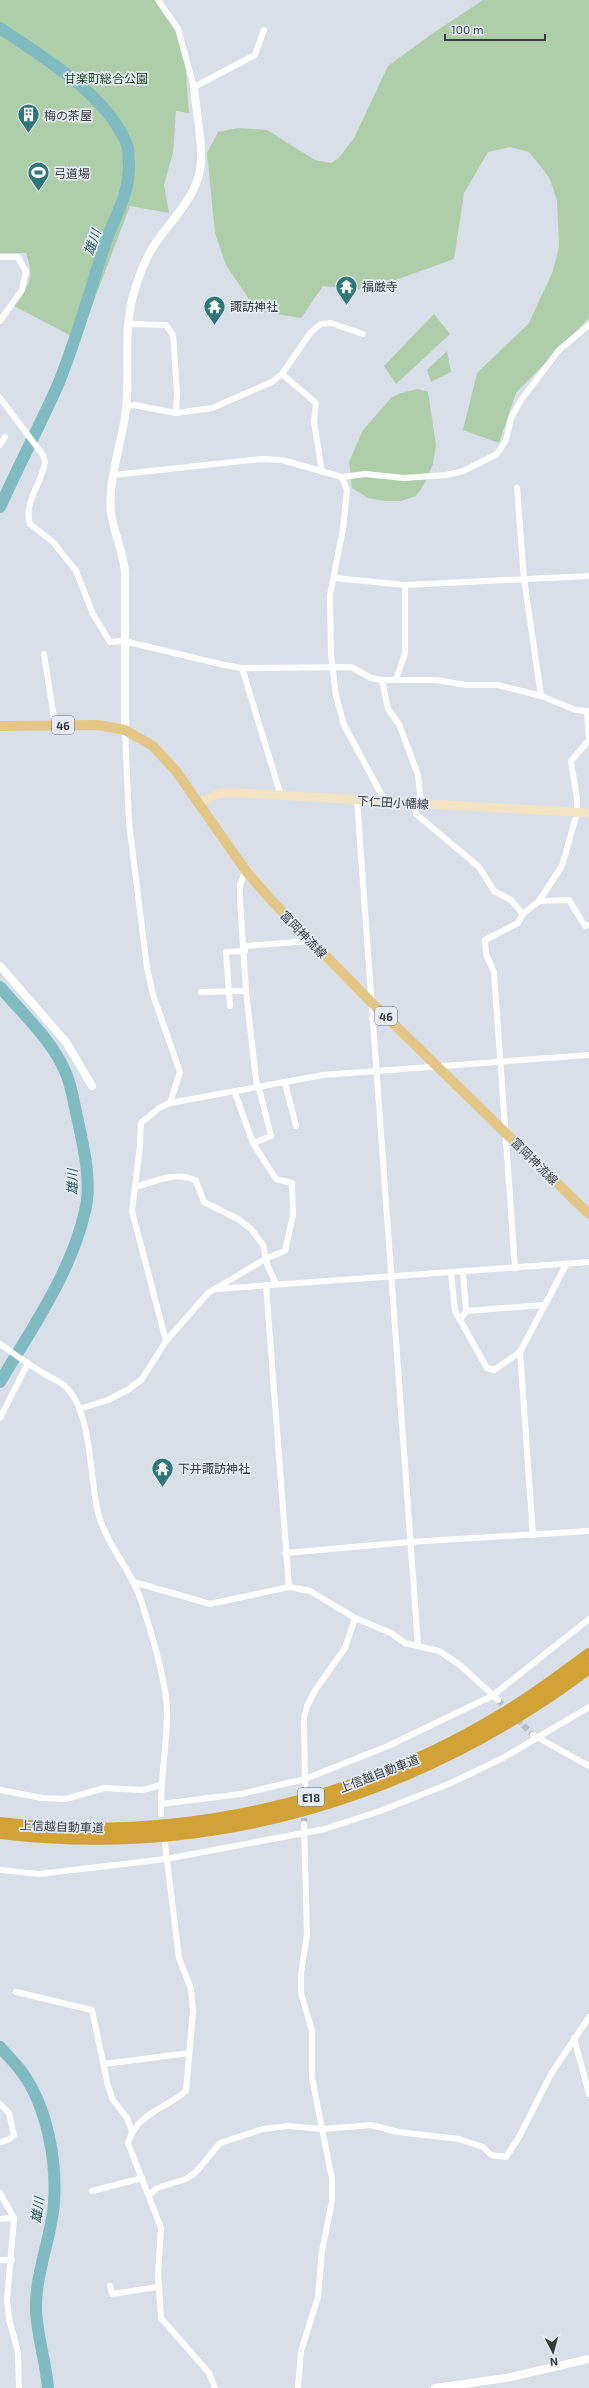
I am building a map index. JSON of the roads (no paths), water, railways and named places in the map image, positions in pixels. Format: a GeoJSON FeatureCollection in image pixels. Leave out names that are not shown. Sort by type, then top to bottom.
{"type":"FeatureCollection","features":[{"type":"Feature","properties":{"kind":"highway","name":"上信越自動車道"},"geometry":{"type":"LineString","coordinates":[[0,1823],[74,1828],[170,1824],[255,1812],[318,1796],[396,1768],[471,1732],[513,1708],[589,1654]]}},
{"type":"Feature","properties":{"kind":"highway","name":"上信越自動車道"},"geometry":{"type":"LineString","coordinates":[[0,1833],[76,1839],[171,1835],[232,1827],[324,1805],[388,1783],[479,1741],[539,1704],[589,1668]]}},
{"type":"Feature","properties":{"kind":"main road","name":"富岡神流線"},"geometry":{"type":"LineString","coordinates":[[0,726],[98,725],[125,730],[146,742],[160,753],[176,771],[246,871],[310,940],[371,1002],[589,1214]]}},
{"type":"Feature","properties":{"kind":"main road","name":"下仁田小幡線"},"geometry":{"type":"LineString","coordinates":[[199,804],[214,795],[226,792],[589,813]]}},
{"type":"Feature","properties":{"kind":"street"},"geometry":{"type":"LineString","coordinates":[[158,0],[178,29],[194,87],[200,155],[199,174],[190,197],[154,245],[145,262],[132,298],[128,324],[126,406],[110,495],[111,513],[124,564],[125,730],[129,822],[147,968],[153,995],[180,1072],[170,1103]]}},
{"type":"Feature","properties":{"kind":"street"},"geometry":{"type":"LineString","coordinates":[[194,87],[255,55],[264,30]]}},
{"type":"Feature","properties":{"kind":"street"},"geometry":{"type":"LineString","coordinates":[[0,257],[18,257],[24,265],[26,276],[22,290],[0,321]]}},
{"type":"Feature","properties":{"kind":"street"},"geometry":{"type":"LineString","coordinates":[[126,406],[134,405],[176,413],[212,408],[272,382],[282,374],[310,332],[321,324],[331,323],[363,334]]}},
{"type":"Feature","properties":{"kind":"street"},"geometry":{"type":"LineString","coordinates":[[128,324],[166,325],[170,329],[173,335],[177,393],[176,413]]}},
{"type":"Feature","properties":{"kind":"street"},"geometry":{"type":"LineString","coordinates":[[114,475],[261,459],[282,460],[342,477],[365,474],[404,478],[446,475],[463,471],[497,454],[502,448],[511,418],[521,400],[559,350],[589,325]]}},
{"type":"Feature","properties":{"kind":"street"},"geometry":{"type":"LineString","coordinates":[[282,374],[316,403],[314,422],[322,472]]}},
{"type":"Feature","properties":{"kind":"street"},"geometry":{"type":"LineString","coordinates":[[0,398],[43,455],[45,466],[30,506],[30,524],[53,542],[76,572],[93,614],[110,642],[124,641],[242,668],[351,667],[371,678],[382,680],[498,685],[541,696],[576,710],[588,712],[589,740],[571,761],[577,799],[577,813],[562,866],[539,900],[523,914],[518,923],[485,940],[486,954],[494,972],[515,1268]]}},
{"type":"Feature","properties":{"kind":"street"},"geometry":{"type":"LineString","coordinates":[[342,477],[347,490],[343,529],[335,578],[330,596],[333,668],[342,719],[385,802]]}},
{"type":"Feature","properties":{"kind":"street"},"geometry":{"type":"LineString","coordinates":[[517,488],[524,579],[541,696]]}},
{"type":"Feature","properties":{"kind":"street"},"geometry":{"type":"LineString","coordinates":[[335,578],[405,585],[589,576]]}},
{"type":"Feature","properties":{"kind":"street"},"geometry":{"type":"LineString","coordinates":[[396,680],[405,653],[405,585]]}},
{"type":"Feature","properties":{"kind":"street"},"geometry":{"type":"LineString","coordinates":[[44,654],[55,725]]}},
{"type":"Feature","properties":{"kind":"street"},"geometry":{"type":"LineString","coordinates":[[242,668],[281,796]]}},
{"type":"Feature","properties":{"kind":"street"},"geometry":{"type":"LineString","coordinates":[[382,680],[388,709],[400,724],[418,775],[416,814],[474,862],[494,892],[512,900],[523,914]]}},
{"type":"Feature","properties":{"kind":"street"},"geometry":{"type":"LineString","coordinates":[[357,800],[418,1646]]}},
{"type":"Feature","properties":{"kind":"street"},"geometry":{"type":"LineString","coordinates":[[246,871],[240,884],[245,948],[246,991],[258,1088],[271,1136],[253,1144]]}},
{"type":"Feature","properties":{"kind":"street"},"geometry":{"type":"LineString","coordinates":[[539,900],[569,900],[582,923],[585,926],[589,925]]}},
{"type":"Feature","properties":{"kind":"street"},"geometry":{"type":"LineString","coordinates":[[230,1006],[226,952],[245,948],[310,940]]}},
{"type":"Feature","properties":{"kind":"street"},"geometry":{"type":"LineString","coordinates":[[0,966],[66,1042],[92,1086]]}},
{"type":"Feature","properties":{"kind":"street"},"geometry":{"type":"LineString","coordinates":[[201,992],[246,991]]}},
{"type":"Feature","properties":{"kind":"street"},"geometry":{"type":"LineString","coordinates":[[166,1341],[132,1211],[140,1146],[141,1122],[159,1108],[170,1103],[234,1093],[322,1075],[437,1065],[500,1063],[589,1055]]}},
{"type":"Feature","properties":{"kind":"street"},"geometry":{"type":"LineString","coordinates":[[285,1083],[296,1126]]}},
{"type":"Feature","properties":{"kind":"street"},"geometry":{"type":"LineString","coordinates":[[79,1409],[108,1400],[130,1388],[142,1379],[166,1341],[208,1293],[217,1289],[229,1279],[267,1258],[284,1251],[293,1215],[292,1183],[276,1179],[253,1144],[234,1093]]}},
{"type":"Feature","properties":{"kind":"street"},"geometry":{"type":"LineString","coordinates":[[135,1188],[177,1175],[187,1176],[196,1181],[204,1202],[238,1219],[251,1229],[263,1245],[267,1258],[267,1264],[276,1284]]}},
{"type":"Feature","properties":{"kind":"street"},"geometry":{"type":"LineString","coordinates":[[217,1289],[566,1265],[589,1262]]}},
{"type":"Feature","properties":{"kind":"street"},"geometry":{"type":"LineString","coordinates":[[451,1273],[455,1311],[487,1368],[494,1370],[520,1352],[566,1265]]}},
{"type":"Feature","properties":{"kind":"street"},"geometry":{"type":"LineString","coordinates":[[460,1320],[466,1311],[463,1272]]}},
{"type":"Feature","properties":{"kind":"street"},"geometry":{"type":"LineString","coordinates":[[266,1285],[276,1398],[285,1553],[289,1587]]}},
{"type":"Feature","properties":{"kind":"street"},"geometry":{"type":"LineString","coordinates":[[466,1311],[544,1305]]}},
{"type":"Feature","properties":{"kind":"street"},"geometry":{"type":"LineString","coordinates":[[0,1344],[40,1372],[64,1384],[76,1400],[92,1462],[96,1505],[104,1532],[134,1582],[163,1681],[167,1710],[161,1785],[162,1814]]}},
{"type":"Feature","properties":{"kind":"street"},"geometry":{"type":"LineString","coordinates":[[520,1352],[533,1535]]}},
{"type":"Feature","properties":{"kind":"street"},"geometry":{"type":"LineString","coordinates":[[0,1418],[27,1362]]}},
{"type":"Feature","properties":{"kind":"street"},"geometry":{"type":"LineString","coordinates":[[285,1553],[410,1542],[589,1531]]}},
{"type":"Feature","properties":{"kind":"street"},"geometry":{"type":"LineString","coordinates":[[134,1582],[210,1604],[289,1587],[310,1591],[355,1618],[391,1634],[405,1643],[439,1650],[460,1665],[498,1700]]}},
{"type":"Feature","properties":{"kind":"street"},"geometry":{"type":"LineString","coordinates":[[305,1782],[304,1718],[307,1706],[316,1689],[345,1648],[355,1618]]}},
{"type":"Feature","properties":{"kind":"street"},"geometry":{"type":"LineString","coordinates":[[161,1804],[241,1794],[305,1782],[388,1746],[492,1696],[589,1619]]}},
{"type":"Feature","properties":{"kind":"street"},"geometry":{"type":"LineString","coordinates":[[0,1870],[40,1874],[166,1859],[304,1834],[332,1827],[424,1795],[497,1762],[538,1739],[589,1707]]}},
{"type":"Feature","properties":{"kind":"street"},"geometry":{"type":"LineString","coordinates":[[533,1735],[589,1766]]}},
{"type":"Feature","properties":{"kind":"street"},"geometry":{"type":"LineString","coordinates":[[0,1790],[42,1798],[66,1799],[104,1788],[142,1790],[161,1785]]}},
{"type":"Feature","properties":{"kind":"street"},"geometry":{"type":"LineString","coordinates":[[298,2388],[301,2351],[318,2297],[322,2251],[332,2201],[332,2178],[312,2078],[312,2031],[301,1993],[301,1973],[307,1935],[304,1824]]}},
{"type":"Feature","properties":{"kind":"street"},"geometry":{"type":"LineString","coordinates":[[165,1844],[178,1958],[191,1989],[193,2011],[186,2090],[151,2114],[132,2131],[128,2143],[161,2228],[158,2287],[161,2318],[209,2373],[215,2388]]}},
{"type":"Feature","properties":{"kind":"street"},"geometry":{"type":"LineString","coordinates":[[16,1992],[92,2010],[113,2100],[127,2118],[132,2131]]}},
{"type":"Feature","properties":{"kind":"street"},"geometry":{"type":"LineString","coordinates":[[149,2195],[157,2188],[186,2179],[196,2172],[220,2143],[263,2129],[288,2126],[323,2129],[371,2125],[398,2132],[459,2139],[483,2147],[491,2155],[506,2156],[518,2137],[551,2074],[589,2018]]}},
{"type":"Feature","properties":{"kind":"street"},"geometry":{"type":"LineString","coordinates":[[574,2038],[589,2094]]}},
{"type":"Feature","properties":{"kind":"street"},"geometry":{"type":"LineString","coordinates":[[104,2064],[189,2053]]}},
{"type":"Feature","properties":{"kind":"street"},"geometry":{"type":"LineString","coordinates":[[0,2104],[9,2113],[14,2135],[8,2140],[0,2142]]}},
{"type":"Feature","properties":{"kind":"street"},"geometry":{"type":"LineString","coordinates":[[92,2191],[142,2178]]}},
{"type":"Feature","properties":{"kind":"street"},"geometry":{"type":"LineString","coordinates":[[0,2193],[14,2218],[8,2304],[9,2319],[18,2352],[19,2388]]}},
{"type":"Feature","properties":{"kind":"street"},"geometry":{"type":"LineString","coordinates":[[0,2219],[14,2218]]}},
{"type":"Feature","properties":{"kind":"street"},"geometry":{"type":"LineString","coordinates":[[0,2260],[12,2260]]}},
{"type":"Feature","properties":{"kind":"street"},"geometry":{"type":"LineString","coordinates":[[110,2286],[112,2294],[158,2287]]}},
{"type":"Feature","properties":{"kind":"street"},"geometry":{"type":"LineString","coordinates":[[0,2303],[8,2304]]}},
{"type":"Feature","properties":{"kind":"street"},"geometry":{"type":"LineString","coordinates":[[435,2388],[506,2378],[589,2359]]}},
{"type":"Feature","properties":{"kind":"waterway","name":"雄川"},"geometry":{"type":"LineString","coordinates":[[0,28],[55,65],[91,95],[107,112],[119,129],[128,148],[129,163],[129,174],[125,194],[106,241],[64,369],[57,387],[0,507]]}},
{"type":"Feature","properties":{"kind":"waterway","name":"雄川"},"geometry":{"type":"LineString","coordinates":[[0,987],[44,1037],[59,1059],[65,1071],[71,1089],[83,1143],[88,1189],[85,1211],[79,1234],[60,1278],[37,1321],[0,1382]]}},
{"type":"Feature","properties":{"kind":"waterway","name":"雄川"},"geometry":{"type":"LineString","coordinates":[[0,2047],[22,2072],[31,2086],[44,2117],[52,2152],[55,2186],[54,2203],[36,2297],[38,2330],[48,2388]]}},
{"type":"Feature","properties":{"kind":"tunnel"},"geometry":{"type":"LineString","coordinates":[[498,1700],[533,1735]]}},
{"type":"Feature","properties":{"kind":"tunnel"},"geometry":{"type":"LineString","coordinates":[[304,1824],[305,1785]]}},
{"type":"Feature","properties":{"kind":"place","name":"梅の茶屋"},"geometry":{"type":"Point","coordinates":[29,134]}},
{"type":"Feature","properties":{"kind":"place","name":"弓道場"},"geometry":{"type":"Point","coordinates":[38,192]}},
{"type":"Feature","properties":{"kind":"place","name":"福厳寺"},"geometry":{"type":"Point","coordinates":[347,306]}},
{"type":"Feature","properties":{"kind":"place","name":"諏訪神社"},"geometry":{"type":"Point","coordinates":[214,326]}},
{"type":"Feature","properties":{"kind":"place","name":"下井諏訪神社"},"geometry":{"type":"Point","coordinates":[163,1488]}},
{"type":"Feature","properties":{"kind":"park label","name":"甘楽町総合公園"},"geometry":{"type":"Point","coordinates":[106,78]}}]}
